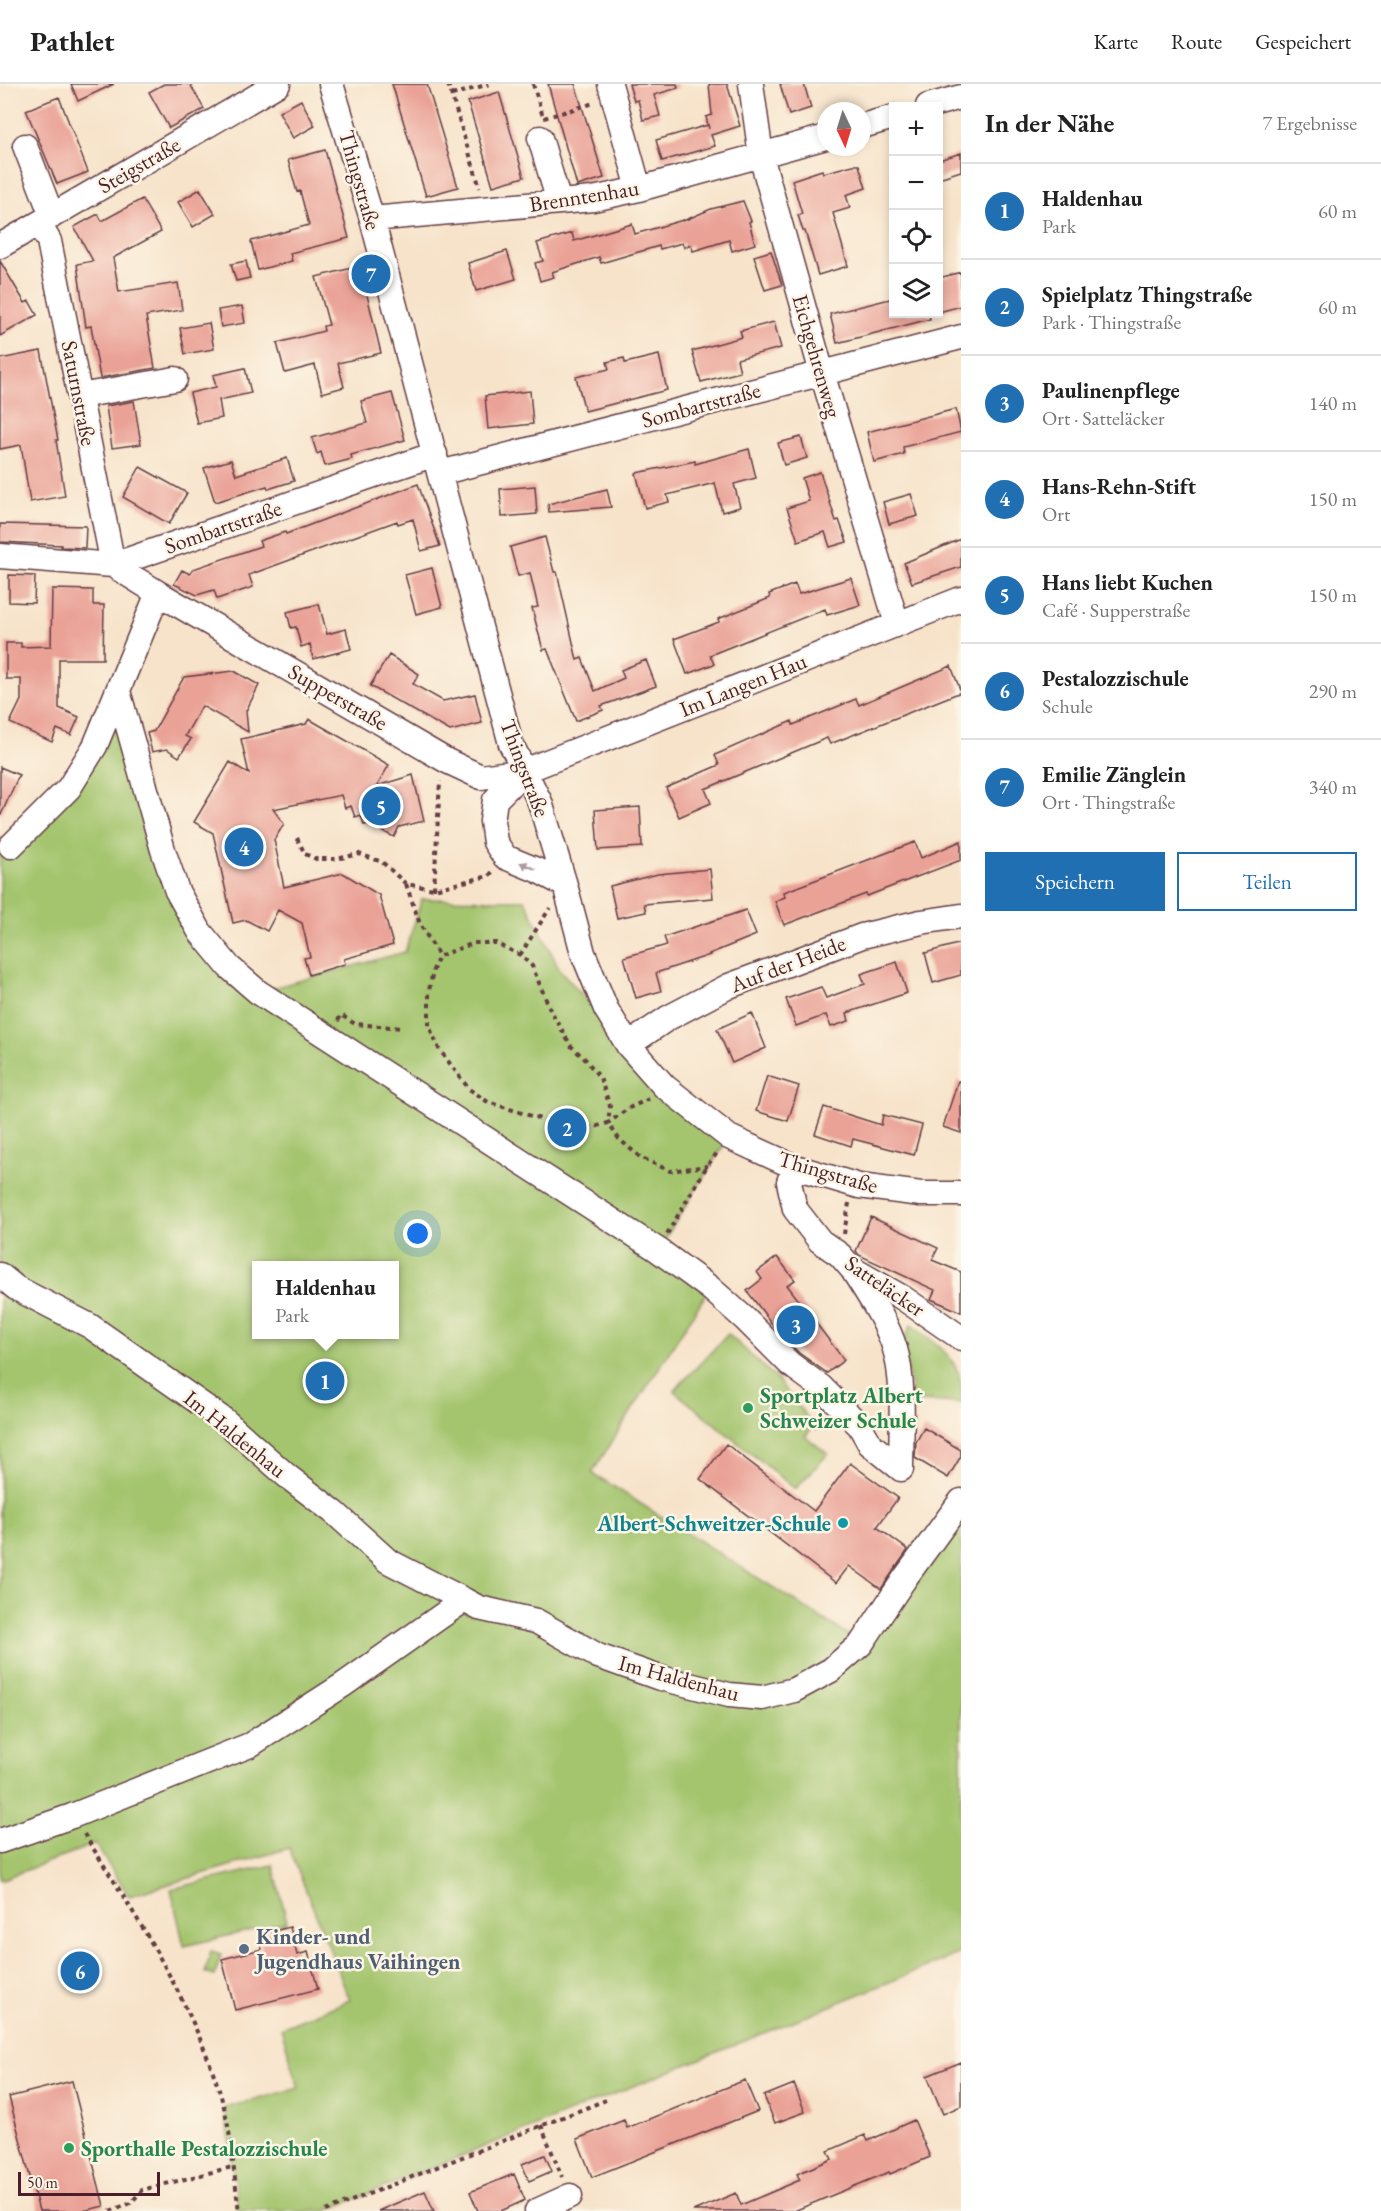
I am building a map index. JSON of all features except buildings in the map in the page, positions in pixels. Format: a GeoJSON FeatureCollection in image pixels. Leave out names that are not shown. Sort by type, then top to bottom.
{"type":"FeatureCollection","features":[{"type":"Feature","properties":{"kind":"street","name":"Steigstraße"},"geometry":{"type":"LineString","coordinates":[[0,246],[278,84]]}},
{"type":"Feature","properties":{"kind":"street","name":"Thingstraße"},"geometry":{"type":"LineString","coordinates":[[331,84],[372,219],[511,744],[540,802],[583,952],[606,1009],[628,1046],[664,1086],[729,1137],[795,1167],[859,1186],[921,1194],[961,1194]]}},
{"type":"Feature","properties":{"kind":"street","name":"Eichgehrenweg"},"geometry":{"type":"LineString","coordinates":[[751,84],[761,156],[822,373],[897,624]]}},
{"type":"Feature","properties":{"kind":"street"},"geometry":{"type":"LineString","coordinates":[[612,91],[639,189]]}},
{"type":"Feature","properties":{"kind":"street"},"geometry":{"type":"LineString","coordinates":[[943,102],[961,97]]}},
{"type":"Feature","properties":{"kind":"street"},"geometry":{"type":"LineString","coordinates":[[871,123],[889,118]]}},
{"type":"Feature","properties":{"kind":"street"},"geometry":{"type":"LineString","coordinates":[[541,128],[559,202]]}},
{"type":"Feature","properties":{"kind":"street","name":"Brenntenhau"},"geometry":{"type":"LineString","coordinates":[[372,219],[593,199],[639,189],[817,140]]}},
{"type":"Feature","properties":{"kind":"street","name":"Saturnstraße"},"geometry":{"type":"LineString","coordinates":[[25,146],[46,220],[113,565]]}},
{"type":"Feature","properties":{"kind":"street","name":"Sombartstraße"},"geometry":{"type":"LineString","coordinates":[[113,565],[438,463],[822,373],[961,337]]}},
{"type":"Feature","properties":{"kind":"street"},"geometry":{"type":"LineString","coordinates":[[80,396],[175,379]]}},
{"type":"Feature","properties":{"kind":"street","name":"Supperstraße"},"geometry":{"type":"LineString","coordinates":[[0,556],[113,565],[447,761],[481,777],[524,771]]}},
{"type":"Feature","properties":{"kind":"street"},"geometry":{"type":"LineString","coordinates":[[11,846],[69,788],[95,746],[158,593]]}},
{"type":"Feature","properties":{"kind":"street","name":"Im Langen Hau"},"geometry":{"type":"LineString","coordinates":[[524,771],[961,599]]}},
{"type":"Feature","properties":{"kind":"street"},"geometry":{"type":"LineString","coordinates":[[118,691],[163,850],[177,891],[200,933],[230,967],[258,992],[658,1250],[710,1288],[790,1364],[821,1387],[860,1426],[870,1444],[901,1469],[902,1395],[896,1350],[876,1307],[846,1262]]}},
{"type":"Feature","properties":{"kind":"street"},"geometry":{"type":"LineString","coordinates":[[524,771],[495,800],[492,821],[495,842],[505,857],[565,885]]}},
{"type":"Feature","properties":{"kind":"street","name":"Auf der Heide"},"geometry":{"type":"LineString","coordinates":[[628,1046],[668,1018],[729,986],[808,954],[862,936],[921,922],[961,916]]}},
{"type":"Feature","properties":{"kind":"street","name":"Satteläcker"},"geometry":{"type":"LineString","coordinates":[[795,1167],[789,1182],[795,1209],[820,1241],[846,1262],[961,1338]]}},
{"type":"Feature","properties":{"kind":"street","name":"Im Haldenhau"},"geometry":{"type":"LineString","coordinates":[[0,1275],[16,1288],[90,1326],[224,1420],[287,1476],[335,1513],[388,1561],[479,1608],[536,1621],[598,1656],[657,1677],[729,1695],[762,1698],[794,1690],[831,1670],[861,1644],[961,1501]]}},
{"type":"Feature","properties":{"kind":"street"},"geometry":{"type":"LineString","coordinates":[[0,1841],[72,1816],[250,1745],[343,1686],[464,1600]]}},
{"type":"Feature","properties":{"kind":"street"},"geometry":{"type":"LineString","coordinates":[[537,2211],[570,2196]]}},
{"type":"Feature","properties":{"kind":"path"},"geometry":{"type":"LineString","coordinates":[[448,84],[486,209]]}},
{"type":"Feature","properties":{"kind":"path"},"geometry":{"type":"LineString","coordinates":[[452,95],[489,84]]}},
{"type":"Feature","properties":{"kind":"path"},"geometry":{"type":"LineString","coordinates":[[533,84],[541,128],[612,91]]}},
{"type":"Feature","properties":{"kind":"path"},"geometry":{"type":"LineString","coordinates":[[434,889],[441,774],[447,761]]}},
{"type":"Feature","properties":{"kind":"path"},"geometry":{"type":"LineString","coordinates":[[297,838],[305,854],[316,859],[359,854],[382,862],[406,884],[420,924],[439,956]]}},
{"type":"Feature","properties":{"kind":"path"},"geometry":{"type":"LineString","coordinates":[[406,884],[434,889],[489,876],[505,857]]}},
{"type":"Feature","properties":{"kind":"path"},"geometry":{"type":"LineString","coordinates":[[520,955],[565,885]]}},
{"type":"Feature","properties":{"kind":"path"},"geometry":{"type":"LineString","coordinates":[[664,1086],[647,1100],[629,1108],[608,1123],[588,1130],[556,1124],[488,1102],[469,1089],[439,1048],[429,1026],[429,991],[433,970],[439,956],[474,943],[496,944],[520,955],[532,966],[550,1010],[571,1046],[600,1078],[610,1106],[608,1123],[619,1139],[640,1157],[670,1171],[707,1166]]}},
{"type":"Feature","properties":{"kind":"path"},"geometry":{"type":"LineString","coordinates":[[315,1029],[337,1024],[341,1015],[355,1024],[402,1028]]}},
{"type":"Feature","properties":{"kind":"path"},"geometry":{"type":"LineString","coordinates":[[658,1250],[707,1166],[729,1137]]}},
{"type":"Feature","properties":{"kind":"path"},"geometry":{"type":"LineString","coordinates":[[846,1262],[849,1202],[859,1186]]}},
{"type":"Feature","properties":{"kind":"path"},"geometry":{"type":"LineString","coordinates":[[814,1426],[823,1424]]}},
{"type":"Feature","properties":{"kind":"path"},"geometry":{"type":"LineString","coordinates":[[72,1816],[128,1902],[198,2030],[224,2109],[239,2211]]}},
{"type":"Feature","properties":{"kind":"path"},"geometry":{"type":"LineString","coordinates":[[326,2211],[606,2100]]}},
{"type":"Feature","properties":{"kind":"path"},"geometry":{"type":"LineString","coordinates":[[540,2125],[570,2196]]}},
{"type":"Feature","properties":{"kind":"path"},"geometry":{"type":"LineString","coordinates":[[110,2211],[131,2203],[142,2190],[232,2167]]}},
{"type":"Feature","properties":{"kind":"green space"},"geometry":{"type":"Polygon","coordinates":[[[118,691],[177,891],[258,992],[405,952],[422,899],[525,900],[560,970],[664,1086],[729,1137],[658,1250],[710,1288],[592,1473],[861,1643],[961,1500],[961,1953],[326,2211],[239,2211],[224,2108],[299,2088],[281,2028],[350,2000],[289,1848],[129,1896],[95,1844],[0,1880],[0,837],[11,846],[69,788],[118,691]]]}},
{"type":"Feature","properties":{"kind":"green space"},"geometry":{"type":"Polygon","coordinates":[[[911,1325],[942,1349],[955,1365],[961,1383],[961,1403],[913,1401],[903,1342],[911,1325]]]}},
{"type":"Feature","properties":{"kind":"green space","name":"Sportplatz Albert Schweizer Schule"},"geometry":{"type":"Polygon","coordinates":[[[728,1334],[776,1378],[814,1426],[805,1436],[828,1454],[795,1489],[674,1391],[728,1334]]]}},
{"type":"Feature","properties":{"kind":"green space"},"geometry":{"type":"Polygon","coordinates":[[[273,1865],[287,1922],[184,1946],[171,1889],[273,1865]]]}},
{"type":"Feature","properties":{"kind":"green space"},"geometry":{"type":"Polygon","coordinates":[[[211,1951],[221,1954],[215,1976],[205,1973],[211,1951]]]}},
{"type":"Feature","properties":{"kind":"place","name":"Emilie Zänglein"},"geometry":{"type":"Point","coordinates":[371,274]}},
{"type":"Feature","properties":{"kind":"place","name":"Hans liebt Kuchen"},"geometry":{"type":"Point","coordinates":[381,806]}},
{"type":"Feature","properties":{"kind":"place","name":"Hans-Rehn-Stift"},"geometry":{"type":"Point","coordinates":[244,847]}},
{"type":"Feature","properties":{"kind":"place","name":"Spielplatz Thingstraße"},"geometry":{"type":"Point","coordinates":[567,1128]}},
{"type":"Feature","properties":{"kind":"place","name":"Paulinenpflege"},"geometry":{"type":"Point","coordinates":[796,1325]}},
{"type":"Feature","properties":{"kind":"place","name":"Haldenhau"},"geometry":{"type":"Point","coordinates":[325,1381]}},
{"type":"Feature","properties":{"kind":"place","name":"Sportplatz Albert Schweizer Schule"},"geometry":{"type":"Point","coordinates":[748,1408]}},
{"type":"Feature","properties":{"kind":"place","name":"Albert-Schweitzer-Schule"},"geometry":{"type":"Point","coordinates":[843,1523]}},
{"type":"Feature","properties":{"kind":"place","name":"Kinder- und Jugendhaus Vaihingen"},"geometry":{"type":"Point","coordinates":[244,1949]}},
{"type":"Feature","properties":{"kind":"place","name":"Pestalozzischule"},"geometry":{"type":"Point","coordinates":[80,1971]}},
{"type":"Feature","properties":{"kind":"place","name":"Sporthalle Pestalozzischule"},"geometry":{"type":"Point","coordinates":[69,2148]}}]}
